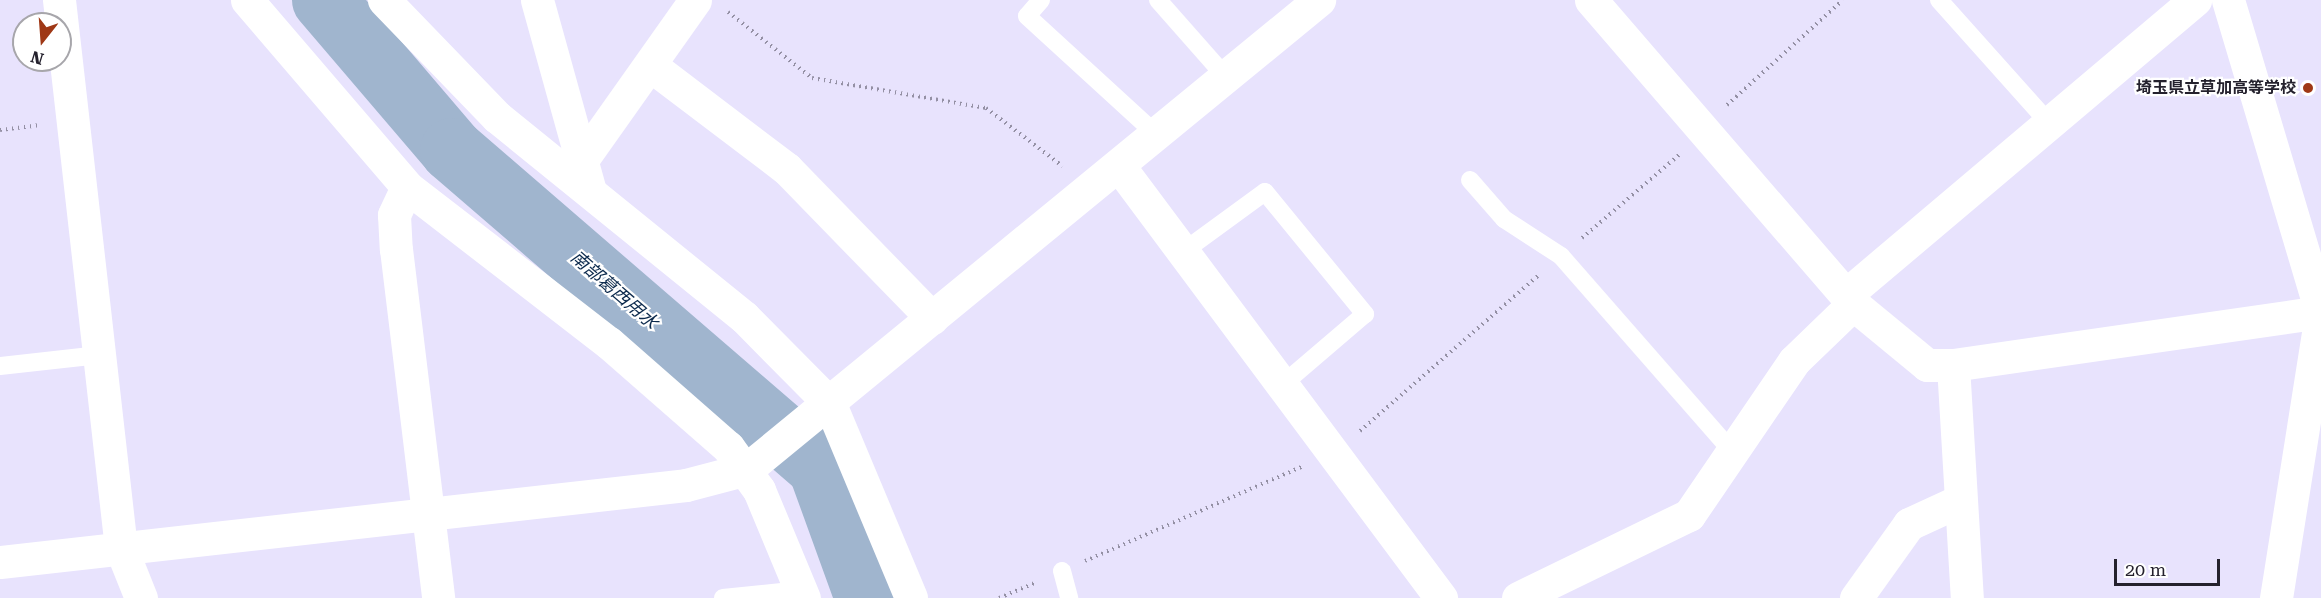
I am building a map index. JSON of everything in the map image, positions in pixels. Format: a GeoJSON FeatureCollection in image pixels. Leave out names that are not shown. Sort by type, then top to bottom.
{"type":"FeatureCollection","features":[{"type":"Feature","properties":{"kind":"street"},"geometry":{"type":"LineString","coordinates":[[59,0],[121,548],[141,598]]}},
{"type":"Feature","properties":{"kind":"street"},"geometry":{"type":"LineString","coordinates":[[247,0],[407,187],[609,343],[755,463],[802,594]]}},
{"type":"Feature","properties":{"kind":"street"},"geometry":{"type":"LineString","coordinates":[[384,0],[497,117],[587,172],[744,317],[824,409],[911,598]]}},
{"type":"Feature","properties":{"kind":"street"},"geometry":{"type":"LineString","coordinates":[[537,0],[587,172]]}},
{"type":"Feature","properties":{"kind":"street"},"geometry":{"type":"LineString","coordinates":[[1591,0],[1850,299],[1927,365],[1953,365],[2321,312]]}},
{"type":"Feature","properties":{"kind":"street"},"geometry":{"type":"LineString","coordinates":[[1518,598],[1689,515],[1794,360],[1850,299],[2194,0]]}},
{"type":"Feature","properties":{"kind":"street"},"geometry":{"type":"LineString","coordinates":[[2229,0],[2321,312],[2276,598]]}},
{"type":"Feature","properties":{"kind":"street"},"geometry":{"type":"LineString","coordinates":[[0,562],[686,485],[755,463],[824,409],[1316,1]]}},
{"type":"Feature","properties":{"kind":"street"},"geometry":{"type":"LineString","coordinates":[[587,172],[650,65],[706,2]]}},
{"type":"Feature","properties":{"kind":"street"},"geometry":{"type":"LineString","coordinates":[[650,65],[787,170],[932,318]]}},
{"type":"Feature","properties":{"kind":"street"},"geometry":{"type":"LineString","coordinates":[[1119,166],[1441,598]]}},
{"type":"Feature","properties":{"kind":"street"},"geometry":{"type":"LineString","coordinates":[[407,187],[394,215],[395,238],[438,598]]}},
{"type":"Feature","properties":{"kind":"street"},"geometry":{"type":"LineString","coordinates":[[1953,365],[1966,598]]}},
{"type":"Feature","properties":{"kind":"street"},"geometry":{"type":"LineString","coordinates":[[1856,598],[1910,525],[1959,501]]}},
{"type":"Feature","properties":{"kind":"lane"},"geometry":{"type":"LineString","coordinates":[[1041,0],[1027,16],[1156,135]]}},
{"type":"Feature","properties":{"kind":"lane"},"geometry":{"type":"LineString","coordinates":[[1158,0],[1226,77]]}},
{"type":"Feature","properties":{"kind":"lane"},"geometry":{"type":"LineString","coordinates":[[1939,0],[2050,124]]}},
{"type":"Feature","properties":{"kind":"lane"},"geometry":{"type":"LineString","coordinates":[[1470,180],[1504,219],[1561,256],[1732,451]]}},
{"type":"Feature","properties":{"kind":"lane"},"geometry":{"type":"LineString","coordinates":[[1184,251],[1265,192],[1365,314],[1282,385]]}},
{"type":"Feature","properties":{"kind":"lane"},"geometry":{"type":"LineString","coordinates":[[0,366],[99,355]]}},
{"type":"Feature","properties":{"kind":"lane"},"geometry":{"type":"LineString","coordinates":[[1062,571],[1069,598]]}},
{"type":"Feature","properties":{"kind":"lane"},"geometry":{"type":"LineString","coordinates":[[723,598],[802,594]]}},
{"type":"Feature","properties":{"kind":"path"},"geometry":{"type":"LineString","coordinates":[[999,598],[1334,453],[1704,130],[1843,0]]}},
{"type":"Feature","properties":{"kind":"path"},"geometry":{"type":"LineString","coordinates":[[706,2],[812,78],[986,108],[1066,169]]}},
{"type":"Feature","properties":{"kind":"waterway","name":"南部葛西用水"},"geometry":{"type":"LineString","coordinates":[[324,0],[452,150],[820,468],[867,598]]}},
{"type":"Feature","properties":{"kind":"place","name":"埼玉県立草加高等学校"},"geometry":{"type":"Point","coordinates":[2308,88]}}]}
